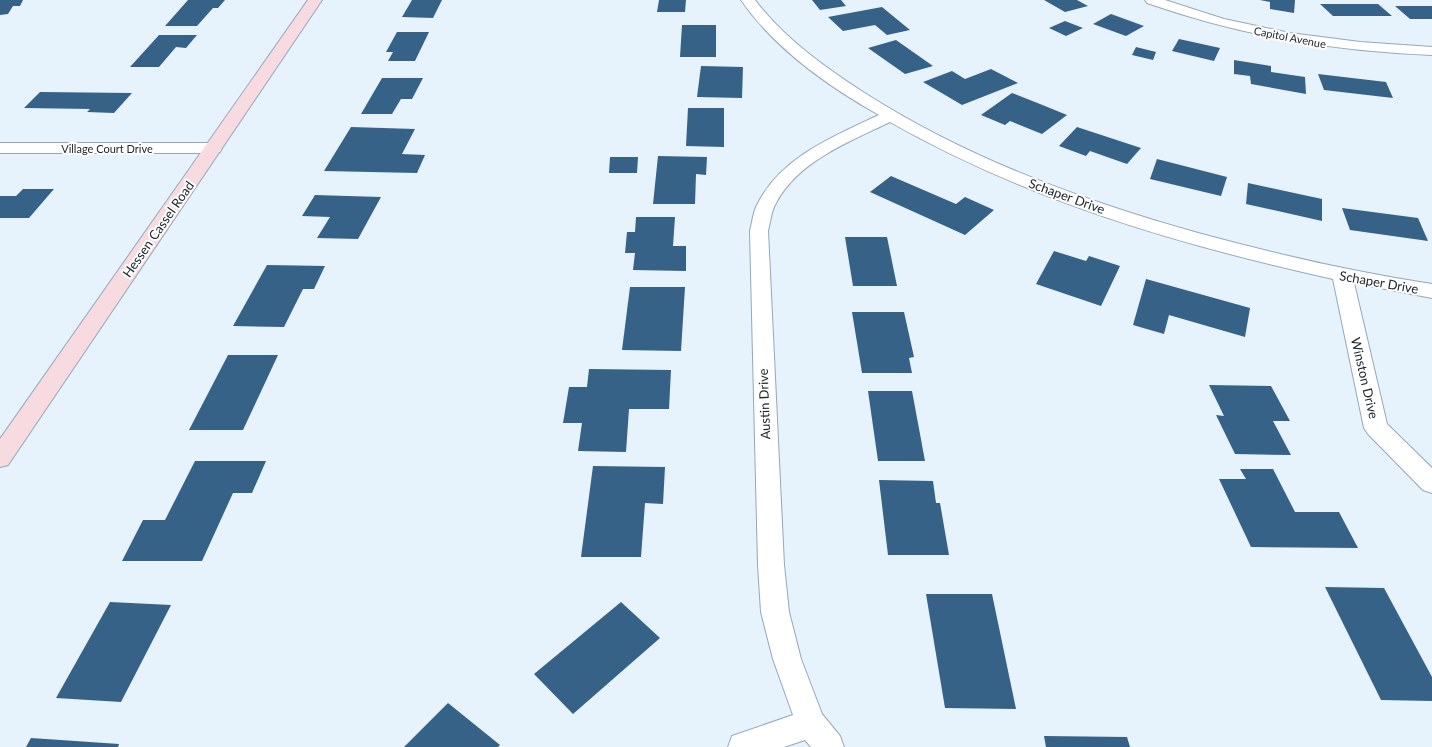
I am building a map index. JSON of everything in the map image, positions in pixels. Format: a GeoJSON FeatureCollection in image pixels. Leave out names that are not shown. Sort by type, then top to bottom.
{"type":"FeatureCollection","features":[{"type":"Feature","properties":{"kind":"main road","name":"Hessen Cassel Road"},"geometry":{"type":"LineString","coordinates":[[0,458],[315,0]]}},
{"type":"Feature","properties":{"kind":"street","name":"Schaper Drive"},"geometry":{"type":"LineString","coordinates":[[748,0],[773,29],[805,58],[860,97],[890,116],[972,158],[1020,179],[1083,203],[1160,228],[1342,276],[1432,291]]}},
{"type":"Feature","properties":{"kind":"street","name":"Capitol Avenue"},"geometry":{"type":"LineString","coordinates":[[1152,0],[1180,10],[1233,25],[1287,37],[1334,45],[1389,50],[1432,51]]}},
{"type":"Feature","properties":{"kind":"street","name":"Austin Drive"},"geometry":{"type":"LineString","coordinates":[[829,747],[811,723],[787,659],[774,612],[759,230],[766,208],[774,191],[802,161],[819,150],[890,116]]}},
{"type":"Feature","properties":{"kind":"street","name":"Village Court Drive"},"geometry":{"type":"LineString","coordinates":[[0,148],[214,148]]}},
{"type":"Feature","properties":{"kind":"street","name":"Winston Drive"},"geometry":{"type":"LineString","coordinates":[[1342,276],[1376,428],[1432,483]]}},
{"type":"Feature","properties":{"kind":"street"},"geometry":{"type":"LineString","coordinates":[[743,747],[811,723]]}},
{"type":"Feature","properties":{"kind":"building"},"geometry":{"type":"Polygon","coordinates":[[[0,0],[23,0],[20,6],[13,6],[8,14],[0,15],[0,0]]]}},
{"type":"Feature","properties":{"kind":"building"},"geometry":{"type":"Polygon","coordinates":[[[188,0],[225,0],[218,8],[213,8],[197,26],[165,26],[188,0]]]}},
{"type":"Feature","properties":{"kind":"building"},"geometry":{"type":"Polygon","coordinates":[[[412,0],[442,0],[433,18],[402,17],[412,0]]]}},
{"type":"Feature","properties":{"kind":"building"},"geometry":{"type":"Polygon","coordinates":[[[659,0],[686,0],[685,12],[657,12],[659,0]]]}},
{"type":"Feature","properties":{"kind":"building"},"geometry":{"type":"Polygon","coordinates":[[[812,0],[841,0],[846,6],[820,10],[812,0]]]}},
{"type":"Feature","properties":{"kind":"building"},"geometry":{"type":"Polygon","coordinates":[[[1044,0],[1077,0],[1088,6],[1065,12],[1044,0]]]}},
{"type":"Feature","properties":{"kind":"building"},"geometry":{"type":"Polygon","coordinates":[[[1260,0],[1295,0],[1294,13],[1270,9],[1270,2],[1260,0]]]}},
{"type":"Feature","properties":{"kind":"building"},"geometry":{"type":"Polygon","coordinates":[[[1320,4],[1378,4],[1392,16],[1333,16],[1320,4]]]}},
{"type":"Feature","properties":{"kind":"building"},"geometry":{"type":"Polygon","coordinates":[[[1395,6],[1432,6],[1432,19],[1410,19],[1395,6]]]}},
{"type":"Feature","properties":{"kind":"building"},"geometry":{"type":"Polygon","coordinates":[[[882,7],[910,30],[887,35],[875,25],[843,31],[828,17],[882,7]]]}},
{"type":"Feature","properties":{"kind":"building"},"geometry":{"type":"Polygon","coordinates":[[[1111,14],[1144,26],[1126,36],[1093,24],[1111,14]]]}},
{"type":"Feature","properties":{"kind":"building"},"geometry":{"type":"Polygon","coordinates":[[[1065,21],[1083,28],[1066,36],[1049,28],[1065,21]]]}},
{"type":"Feature","properties":{"kind":"building"},"geometry":{"type":"Polygon","coordinates":[[[682,25],[716,25],[716,57],[680,57],[682,25]]]}},
{"type":"Feature","properties":{"kind":"building"},"geometry":{"type":"Polygon","coordinates":[[[397,32],[429,32],[415,61],[388,61],[393,52],[386,52],[397,32]]]}},
{"type":"Feature","properties":{"kind":"building"},"geometry":{"type":"Polygon","coordinates":[[[159,35],[197,35],[186,48],[176,47],[159,67],[130,67],[159,35]]]}},
{"type":"Feature","properties":{"kind":"building"},"geometry":{"type":"Polygon","coordinates":[[[1179,39],[1220,48],[1214,61],[1172,51],[1179,39]]]}},
{"type":"Feature","properties":{"kind":"building"},"geometry":{"type":"Polygon","coordinates":[[[896,40],[933,66],[905,74],[868,48],[896,40]]]}},
{"type":"Feature","properties":{"kind":"building"},"geometry":{"type":"Polygon","coordinates":[[[1136,47],[1156,52],[1153,60],[1132,55],[1136,47]]]}},
{"type":"Feature","properties":{"kind":"building"},"geometry":{"type":"Polygon","coordinates":[[[1234,60],[1271,66],[1271,72],[1305,77],[1306,94],[1251,84],[1250,76],[1234,74],[1234,60]]]}},
{"type":"Feature","properties":{"kind":"building"},"geometry":{"type":"Polygon","coordinates":[[[701,66],[743,67],[742,98],[697,97],[701,66]]]}},
{"type":"Feature","properties":{"kind":"building"},"geometry":{"type":"Polygon","coordinates":[[[991,69],[1018,83],[962,105],[923,82],[952,71],[965,79],[991,69]]]}},
{"type":"Feature","properties":{"kind":"building"},"geometry":{"type":"Polygon","coordinates":[[[1318,74],[1386,82],[1393,98],[1324,90],[1318,74]]]}},
{"type":"Feature","properties":{"kind":"building"},"geometry":{"type":"Polygon","coordinates":[[[382,78],[423,78],[412,99],[401,99],[392,114],[361,114],[382,78]]]}},
{"type":"Feature","properties":{"kind":"building"},"geometry":{"type":"Polygon","coordinates":[[[40,92],[132,93],[114,113],[87,112],[90,109],[24,108],[40,92]]]}},
{"type":"Feature","properties":{"kind":"building"},"geometry":{"type":"Polygon","coordinates":[[[1012,93],[1067,115],[1042,134],[1010,121],[1005,125],[981,115],[1012,93]]]}},
{"type":"Feature","properties":{"kind":"building"},"geometry":{"type":"Polygon","coordinates":[[[688,108],[724,108],[724,147],[686,146],[688,108]]]}},
{"type":"Feature","properties":{"kind":"building"},"geometry":{"type":"Polygon","coordinates":[[[351,127],[415,129],[402,154],[425,155],[417,173],[324,171],[351,127]]]}},
{"type":"Feature","properties":{"kind":"building"},"geometry":{"type":"Polygon","coordinates":[[[1077,127],[1141,148],[1127,164],[1090,151],[1086,156],[1059,146],[1077,127]]]}},
{"type":"Feature","properties":{"kind":"building"},"geometry":{"type":"Polygon","coordinates":[[[658,156],[707,157],[706,175],[696,174],[695,204],[653,204],[658,156]]]}},
{"type":"Feature","properties":{"kind":"building"},"geometry":{"type":"Polygon","coordinates":[[[610,157],[638,157],[637,173],[609,173],[610,157]]]}},
{"type":"Feature","properties":{"kind":"building"},"geometry":{"type":"Polygon","coordinates":[[[1157,159],[1227,177],[1221,196],[1150,179],[1157,159]]]}},
{"type":"Feature","properties":{"kind":"building"},"geometry":{"type":"Polygon","coordinates":[[[891,176],[956,204],[965,197],[994,210],[965,235],[870,192],[891,176]]]}},
{"type":"Feature","properties":{"kind":"building"},"geometry":{"type":"Polygon","coordinates":[[[1248,183],[1322,199],[1322,221],[1246,204],[1248,183]]]}},
{"type":"Feature","properties":{"kind":"building"},"geometry":{"type":"Polygon","coordinates":[[[23,189],[54,189],[29,218],[0,218],[0,196],[16,196],[23,189]]]}},
{"type":"Feature","properties":{"kind":"building"},"geometry":{"type":"Polygon","coordinates":[[[315,195],[381,197],[358,239],[317,238],[330,217],[302,216],[315,195]]]}},
{"type":"Feature","properties":{"kind":"building"},"geometry":{"type":"Polygon","coordinates":[[[1342,208],[1418,218],[1428,241],[1350,230],[1342,208]]]}},
{"type":"Feature","properties":{"kind":"building"},"geometry":{"type":"Polygon","coordinates":[[[636,217],[675,217],[673,246],[686,246],[686,271],[633,270],[635,253],[625,253],[627,232],[635,232],[636,217]]]}},
{"type":"Feature","properties":{"kind":"building"},"geometry":{"type":"Polygon","coordinates":[[[845,237],[887,237],[897,286],[853,286],[845,237]]]}},
{"type":"Feature","properties":{"kind":"building"},"geometry":{"type":"Polygon","coordinates":[[[1054,251],[1086,261],[1089,256],[1120,266],[1101,306],[1036,284],[1054,251]]]}},
{"type":"Feature","properties":{"kind":"building"},"geometry":{"type":"Polygon","coordinates":[[[267,265],[325,266],[314,289],[303,289],[284,327],[233,326],[267,265]]]}},
{"type":"Feature","properties":{"kind":"building"},"geometry":{"type":"Polygon","coordinates":[[[1146,279],[1250,308],[1245,337],[1169,315],[1164,334],[1133,325],[1146,279]]]}},
{"type":"Feature","properties":{"kind":"building"},"geometry":{"type":"Polygon","coordinates":[[[630,287],[685,287],[681,351],[622,350],[630,287]]]}},
{"type":"Feature","properties":{"kind":"building"},"geometry":{"type":"Polygon","coordinates":[[[852,312],[904,312],[914,357],[909,358],[912,373],[862,373],[852,312]]]}},
{"type":"Feature","properties":{"kind":"building"},"geometry":{"type":"Polygon","coordinates":[[[228,355],[278,355],[243,430],[189,430],[228,355]]]}},
{"type":"Feature","properties":{"kind":"building"},"geometry":{"type":"Polygon","coordinates":[[[589,369],[671,370],[669,409],[629,409],[626,452],[578,451],[582,423],[563,423],[569,387],[587,387],[589,369]]]}},
{"type":"Feature","properties":{"kind":"building"},"geometry":{"type":"Polygon","coordinates":[[[1209,385],[1271,386],[1290,421],[1273,421],[1291,455],[1235,454],[1216,415],[1224,416],[1209,385]]]}},
{"type":"Feature","properties":{"kind":"building"},"geometry":{"type":"Polygon","coordinates":[[[868,391],[912,391],[925,461],[878,461],[868,391]]]}},
{"type":"Feature","properties":{"kind":"building"},"geometry":{"type":"Polygon","coordinates":[[[195,461],[266,461],[252,493],[233,493],[202,561],[122,561],[143,520],[165,520],[195,461]]]}},
{"type":"Feature","properties":{"kind":"building"},"geometry":{"type":"Polygon","coordinates":[[[593,466],[665,467],[663,504],[645,503],[641,557],[581,557],[593,466]]]}},
{"type":"Feature","properties":{"kind":"building"},"geometry":{"type":"Polygon","coordinates":[[[1240,469],[1273,469],[1295,512],[1339,512],[1358,548],[1251,547],[1219,479],[1246,479],[1240,469]]]}},
{"type":"Feature","properties":{"kind":"building"},"geometry":{"type":"Polygon","coordinates":[[[879,480],[933,481],[936,503],[940,503],[949,555],[888,555],[879,480]]]}},
{"type":"Feature","properties":{"kind":"building"},"geometry":{"type":"Polygon","coordinates":[[[1325,587],[1384,588],[1432,677],[1432,701],[1381,700],[1325,587]]]}},
{"type":"Feature","properties":{"kind":"building"},"geometry":{"type":"Polygon","coordinates":[[[926,594],[992,594],[1016,709],[945,708],[926,594]]]}},
{"type":"Feature","properties":{"kind":"building"},"geometry":{"type":"Polygon","coordinates":[[[110,602],[171,605],[121,702],[56,698],[110,602]]]}},
{"type":"Feature","properties":{"kind":"building"},"geometry":{"type":"Polygon","coordinates":[[[621,602],[660,638],[573,714],[534,674],[621,602]]]}},
{"type":"Feature","properties":{"kind":"building"},"geometry":{"type":"Polygon","coordinates":[[[448,703],[500,745],[498,747],[404,747],[448,703]]]}},
{"type":"Feature","properties":{"kind":"building"},"geometry":{"type":"Polygon","coordinates":[[[1044,736],[1127,737],[1130,747],[1046,747],[1044,736]]]}},
{"type":"Feature","properties":{"kind":"building"},"geometry":{"type":"Polygon","coordinates":[[[31,738],[119,744],[118,747],[26,747],[31,738]]]}}]}
